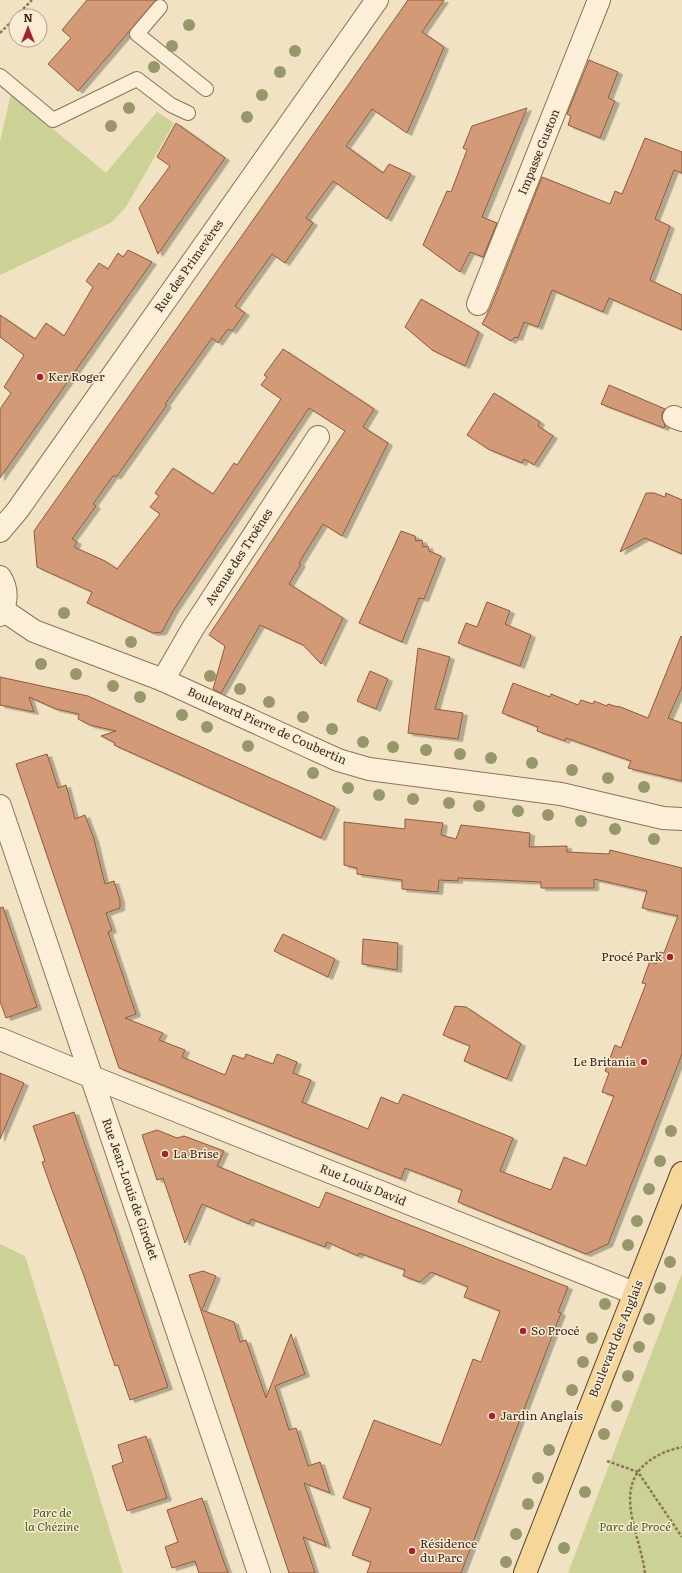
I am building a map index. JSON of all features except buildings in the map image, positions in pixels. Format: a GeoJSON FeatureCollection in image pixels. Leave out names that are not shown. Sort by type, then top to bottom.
{"type":"FeatureCollection","features":[{"type":"Feature","properties":{"kind":"main road","name":"Boulevard des Anglais"},"geometry":{"type":"LineString","coordinates":[[526,1573],[682,1172]]}},
{"type":"Feature","properties":{"kind":"street","name":"Rue des Primevères"},"geometry":{"type":"LineString","coordinates":[[0,531],[16,511],[377,0]]}},
{"type":"Feature","properties":{"kind":"street","name":"Impasse Guston"},"geometry":{"type":"LineString","coordinates":[[478,304],[599,0]]}},
{"type":"Feature","properties":{"kind":"street","name":"Avenue des Troënes"},"geometry":{"type":"LineString","coordinates":[[164,680],[192,628],[318,437]]}},
{"type":"Feature","properties":{"kind":"street"},"geometry":{"type":"LineString","coordinates":[[0,577],[6,598],[1,613]]}},
{"type":"Feature","properties":{"kind":"street","name":"Boulevard Pierre de Coubertin"},"geometry":{"type":"LineString","coordinates":[[1,613],[34,631],[164,680],[338,760],[369,769],[561,794],[676,821]]}},
{"type":"Feature","properties":{"kind":"street","name":"Rue Jean-Louis de Girodet"},"geometry":{"type":"LineString","coordinates":[[0,806],[259,1573]]}},
{"type":"Feature","properties":{"kind":"street","name":"Rue Louis David"},"geometry":{"type":"LineString","coordinates":[[0,1039],[634,1294]]}},
{"type":"Feature","properties":{"kind":"lane"},"geometry":{"type":"LineString","coordinates":[[160,7],[137,34],[206,88]]}},
{"type":"Feature","properties":{"kind":"lane"},"geometry":{"type":"LineString","coordinates":[[0,76],[54,120],[137,80],[171,105],[188,113]]}},
{"type":"Feature","properties":{"kind":"path"},"geometry":{"type":"LineString","coordinates":[[24,8],[32,0]]}},
{"type":"Feature","properties":{"kind":"path"},"geometry":{"type":"LineString","coordinates":[[0,33],[8,24]]}},
{"type":"Feature","properties":{"kind":"path"},"geometry":{"type":"LineString","coordinates":[[645,1573],[631,1514],[629,1498],[631,1485],[638,1472],[645,1464],[659,1454],[682,1447]]}},
{"type":"Feature","properties":{"kind":"path"},"geometry":{"type":"LineString","coordinates":[[607,1461],[638,1472],[682,1538]]}},
{"type":"Feature","properties":{"kind":"green space"},"geometry":{"type":"Polygon","coordinates":[[[11,94],[106,173],[157,112],[174,123],[126,207],[112,222],[0,275],[0,142],[11,94]]]}},
{"type":"Feature","properties":{"kind":"green space","name":"Parc de la Chézine"},"geometry":{"type":"Polygon","coordinates":[[[0,1244],[25,1256],[123,1573],[0,1573],[0,1244]]]}},
{"type":"Feature","properties":{"kind":"green space","name":"Parc de Procé"},"geometry":{"type":"Polygon","coordinates":[[[682,1273],[682,1573],[568,1573],[682,1273]]]}},
{"type":"Feature","properties":{"kind":"place","name":"Ker Roger"},"geometry":{"type":"Point","coordinates":[40,377]}},
{"type":"Feature","properties":{"kind":"place","name":"Procé Park"},"geometry":{"type":"Point","coordinates":[670,957]}},
{"type":"Feature","properties":{"kind":"place","name":"Le Britania"},"geometry":{"type":"Point","coordinates":[644,1062]}},
{"type":"Feature","properties":{"kind":"place","name":"La Brise"},"geometry":{"type":"Point","coordinates":[165,1154]}},
{"type":"Feature","properties":{"kind":"place","name":"So Procé"},"geometry":{"type":"Point","coordinates":[523,1331]}},
{"type":"Feature","properties":{"kind":"place","name":"Jardin Anglais"},"geometry":{"type":"Point","coordinates":[492,1416]}},
{"type":"Feature","properties":{"kind":"place","name":"Résidence du Parc"},"geometry":{"type":"Point","coordinates":[412,1551]}}]}
